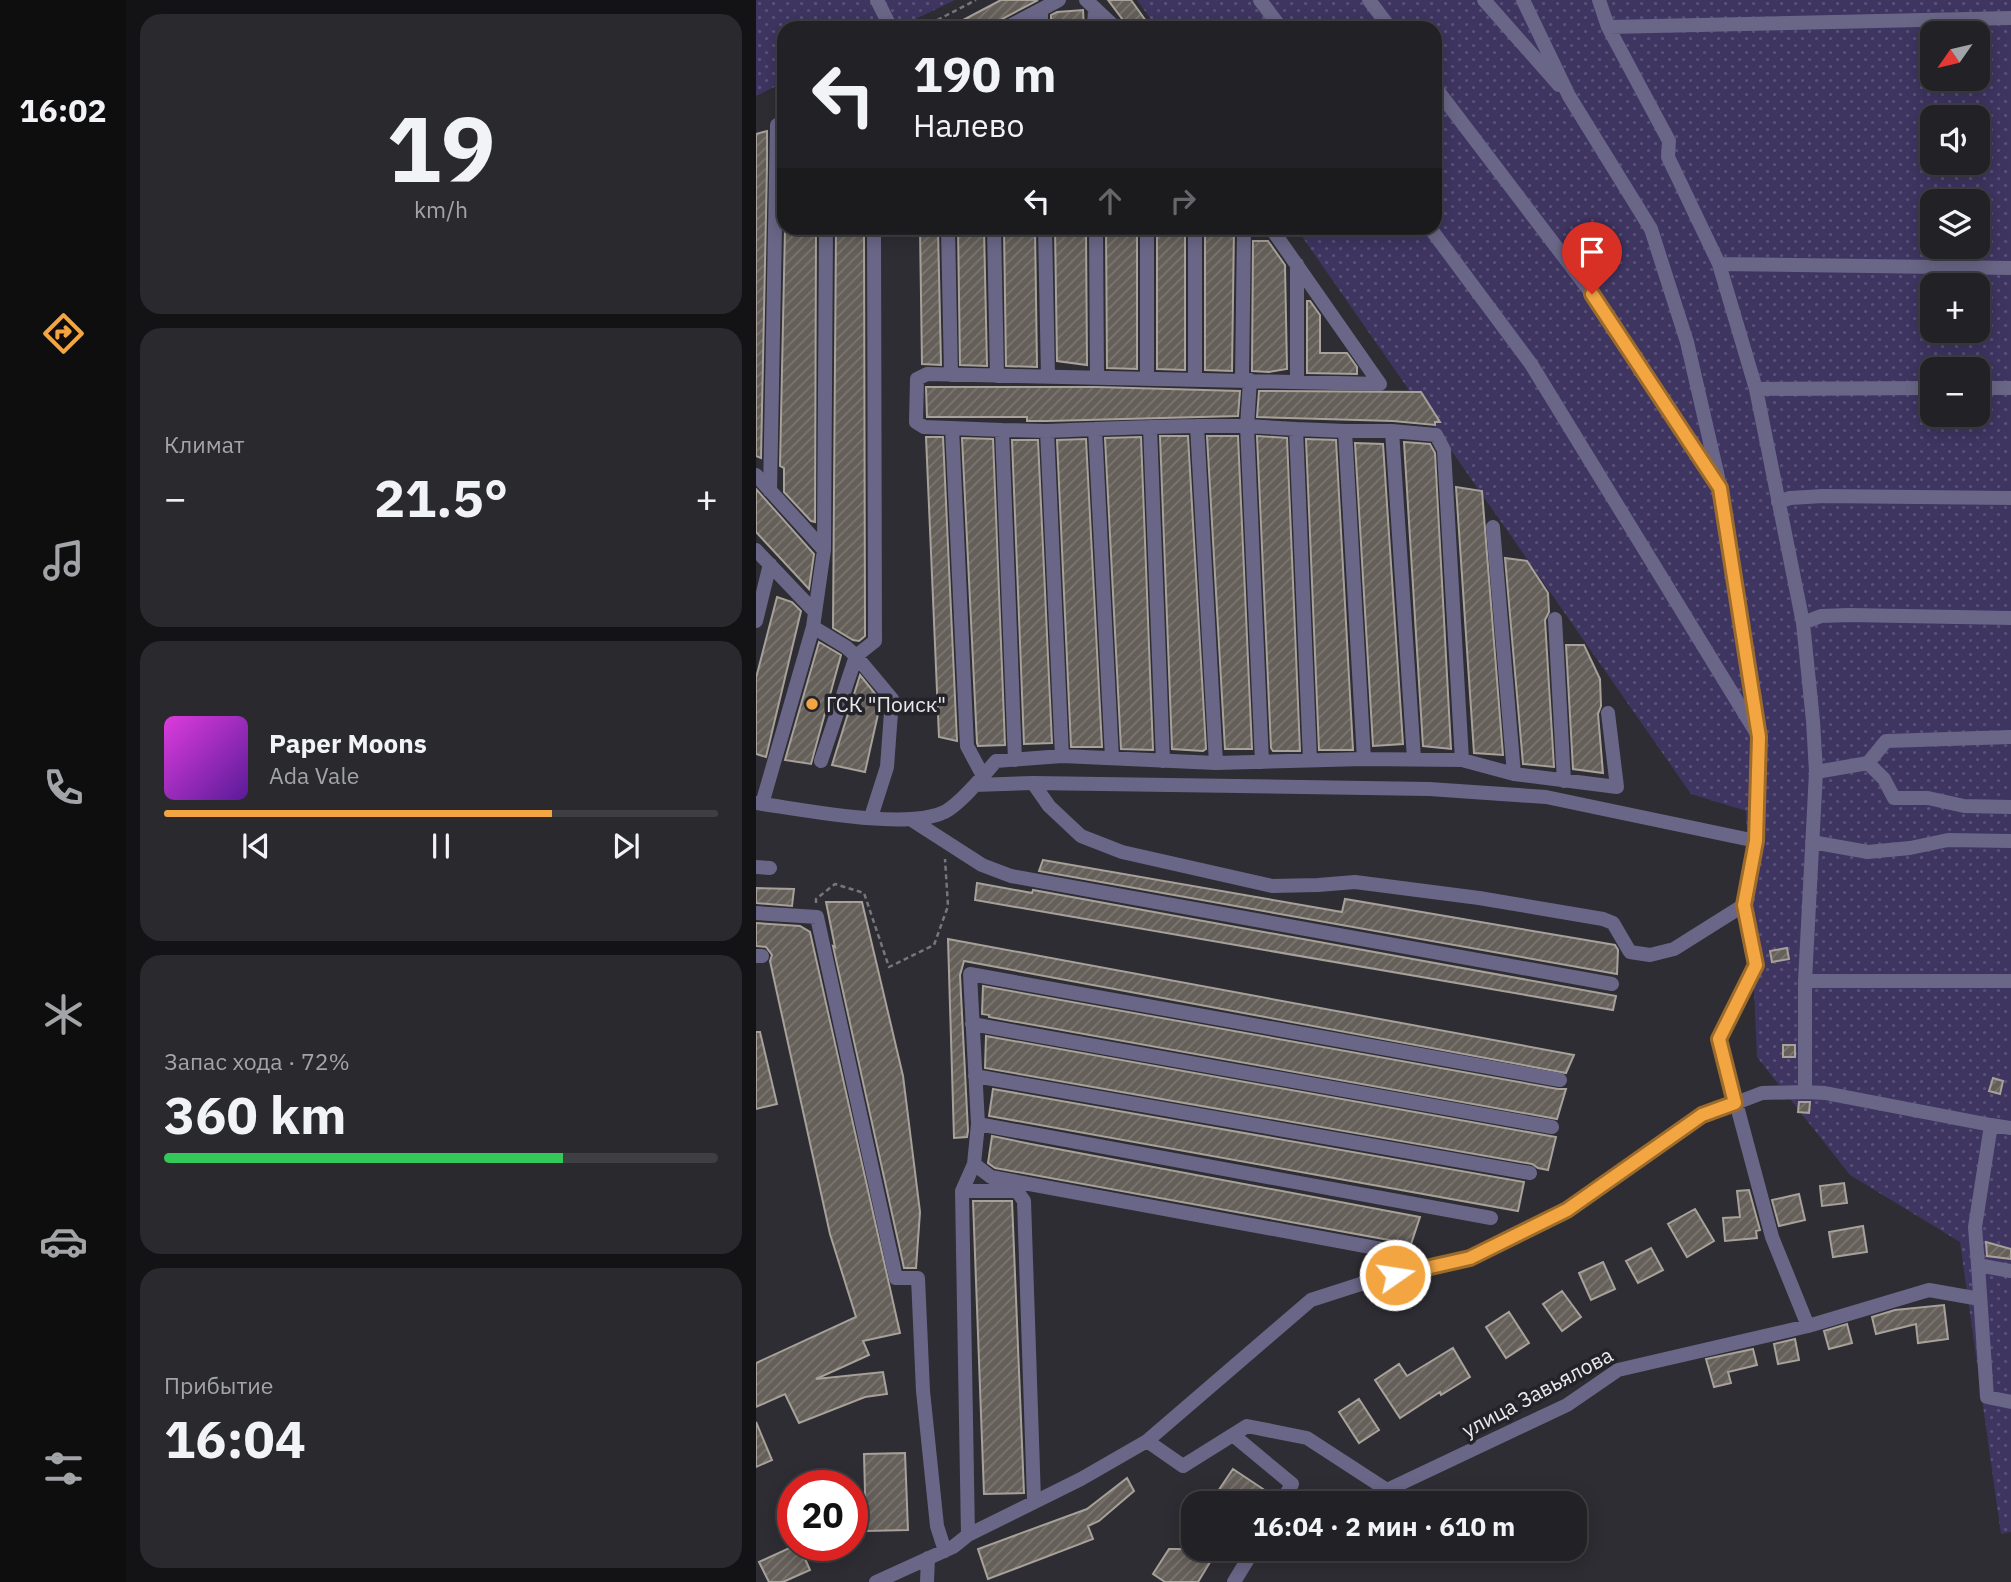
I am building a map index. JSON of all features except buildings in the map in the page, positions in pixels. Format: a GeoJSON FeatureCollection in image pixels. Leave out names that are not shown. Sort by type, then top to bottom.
{"type":"FeatureCollection","features":[{"type":"Feature","properties":{"kind":"street"},"geometry":{"type":"LineString","coordinates":[[877,0],[888,21]]}},
{"type":"Feature","properties":{"kind":"street"},"geometry":{"type":"LineString","coordinates":[[1020,21],[1059,0]]}},
{"type":"Feature","properties":{"kind":"street"},"geometry":{"type":"LineString","coordinates":[[1260,0],[1276,21]]}},
{"type":"Feature","properties":{"kind":"street"},"geometry":{"type":"LineString","coordinates":[[1369,0],[1385,21]]}},
{"type":"Feature","properties":{"kind":"street"},"geometry":{"type":"LineString","coordinates":[[1484,0],[1569,96]]}},
{"type":"Feature","properties":{"kind":"street"},"geometry":{"type":"LineString","coordinates":[[1523,0],[1569,96],[1651,229],[1688,342],[1720,488],[1759,737],[1756,841],[1744,905],[1756,965],[1719,1039],[1772,1237],[1808,1326]]}},
{"type":"Feature","properties":{"kind":"street"},"geometry":{"type":"LineString","coordinates":[[1599,0],[1608,27],[1669,141],[1668,157],[1719,264],[1756,389],[1803,623],[1816,772],[1805,981],[1805,1092]]}},
{"type":"Feature","properties":{"kind":"street"},"geometry":{"type":"LineString","coordinates":[[1090,4],[1108,21]]}},
{"type":"Feature","properties":{"kind":"street"},"geometry":{"type":"LineString","coordinates":[[1041,10],[1041,21]]}},
{"type":"Feature","properties":{"kind":"street"},"geometry":{"type":"LineString","coordinates":[[1608,27],[2011,18]]}},
{"type":"Feature","properties":{"kind":"street"},"geometry":{"type":"LineString","coordinates":[[1442,96],[1608,315],[1720,488]]}},
{"type":"Feature","properties":{"kind":"street"},"geometry":{"type":"LineString","coordinates":[[770,491],[777,125]]}},
{"type":"Feature","properties":{"kind":"street"},"geometry":{"type":"LineString","coordinates":[[825,235],[824,550],[813,626],[759,804],[912,820],[944,813],[979,781],[996,761],[1062,756],[1216,763],[1364,759],[1462,760],[1514,774],[1617,787],[1608,713]]}},
{"type":"Feature","properties":{"kind":"street"},"geometry":{"type":"LineString","coordinates":[[821,761],[856,656],[875,640],[874,235]]}},
{"type":"Feature","properties":{"kind":"street"},"geometry":{"type":"LineString","coordinates":[[948,235],[951,375]]}},
{"type":"Feature","properties":{"kind":"street"},"geometry":{"type":"LineString","coordinates":[[994,235],[997,376]]}},
{"type":"Feature","properties":{"kind":"street"},"geometry":{"type":"LineString","coordinates":[[1045,235],[1048,377]]}},
{"type":"Feature","properties":{"kind":"street"},"geometry":{"type":"LineString","coordinates":[[1096,235],[1097,378]]}},
{"type":"Feature","properties":{"kind":"street"},"geometry":{"type":"LineString","coordinates":[[1147,235],[1147,379]]}},
{"type":"Feature","properties":{"kind":"street"},"geometry":{"type":"LineString","coordinates":[[1195,235],[1195,380]]}},
{"type":"Feature","properties":{"kind":"street"},"geometry":{"type":"LineString","coordinates":[[1244,235],[1247,426],[1262,762]]}},
{"type":"Feature","properties":{"kind":"street"},"geometry":{"type":"LineString","coordinates":[[1276,235],[1380,384],[927,374],[917,379],[916,422],[924,427],[1002,430],[1247,426],[1392,430],[1436,435],[1444,450],[1462,760]]}},
{"type":"Feature","properties":{"kind":"street"},"geometry":{"type":"LineString","coordinates":[[1435,235],[1531,364],[1759,737]]}},
{"type":"Feature","properties":{"kind":"street"},"geometry":{"type":"LineString","coordinates":[[1297,264],[1297,382]]}},
{"type":"Feature","properties":{"kind":"street"},"geometry":{"type":"LineString","coordinates":[[1719,264],[2011,268]]}},
{"type":"Feature","properties":{"kind":"street"},"geometry":{"type":"LineString","coordinates":[[1756,389],[1920,388]]}},
{"type":"Feature","properties":{"kind":"street"},"geometry":{"type":"LineString","coordinates":[[1990,388],[2011,388]]}},
{"type":"Feature","properties":{"kind":"street"},"geometry":{"type":"LineString","coordinates":[[1197,426],[1216,763]]}},
{"type":"Feature","properties":{"kind":"street"},"geometry":{"type":"LineString","coordinates":[[1150,427],[1163,761]]}},
{"type":"Feature","properties":{"kind":"street"},"geometry":{"type":"LineString","coordinates":[[952,428],[967,746],[979,781]]}},
{"type":"Feature","properties":{"kind":"street"},"geometry":{"type":"LineString","coordinates":[[1095,429],[1112,758]]}},
{"type":"Feature","properties":{"kind":"street"},"geometry":{"type":"LineString","coordinates":[[1296,429],[1310,760]]}},
{"type":"Feature","properties":{"kind":"street"},"geometry":{"type":"LineString","coordinates":[[1002,430],[1015,760]]}},
{"type":"Feature","properties":{"kind":"street"},"geometry":{"type":"LineString","coordinates":[[1345,430],[1364,759]]}},
{"type":"Feature","properties":{"kind":"street"},"geometry":{"type":"LineString","coordinates":[[1392,430],[1414,759]]}},
{"type":"Feature","properties":{"kind":"street"},"geometry":{"type":"LineString","coordinates":[[1047,431],[1062,756]]}},
{"type":"Feature","properties":{"kind":"street"},"geometry":{"type":"LineString","coordinates":[[756,475],[824,550]]}},
{"type":"Feature","properties":{"kind":"street"},"geometry":{"type":"LineString","coordinates":[[1778,502],[1790,498],[1823,495],[2011,498]]}},
{"type":"Feature","properties":{"kind":"street"},"geometry":{"type":"LineString","coordinates":[[1493,527],[1514,774]]}},
{"type":"Feature","properties":{"kind":"street"},"geometry":{"type":"LineString","coordinates":[[756,550],[814,611]]}},
{"type":"Feature","properties":{"kind":"street"},"geometry":{"type":"LineString","coordinates":[[756,621],[770,565]]}},
{"type":"Feature","properties":{"kind":"street"},"geometry":{"type":"LineString","coordinates":[[1803,623],[1821,616],[1849,615],[2011,618]]}},
{"type":"Feature","properties":{"kind":"street"},"geometry":{"type":"LineString","coordinates":[[1555,619],[1564,781]]}},
{"type":"Feature","properties":{"kind":"street"},"geometry":{"type":"LineString","coordinates":[[813,626],[856,656],[892,699],[887,767],[871,817]]}},
{"type":"Feature","properties":{"kind":"street"},"geometry":{"type":"LineString","coordinates":[[1816,772],[1868,763],[1886,741],[2011,737]]}},
{"type":"Feature","properties":{"kind":"street"},"geometry":{"type":"LineString","coordinates":[[1868,763],[1884,779],[1894,798],[1928,798],[1964,806],[2011,807]]}},
{"type":"Feature","properties":{"kind":"street"},"geometry":{"type":"LineString","coordinates":[[979,781],[1429,789],[1546,797],[1756,841]]}},
{"type":"Feature","properties":{"kind":"street"},"geometry":{"type":"LineString","coordinates":[[1033,783],[1049,806],[1081,836],[1122,852],[1272,886],[1355,882],[1479,898],[1603,919],[1613,923],[1630,952],[1650,955],[1674,949],[1744,905]]}},
{"type":"Feature","properties":{"kind":"street"},"geometry":{"type":"LineString","coordinates":[[912,820],[982,865],[1011,876],[1612,984]]}},
{"type":"Feature","properties":{"kind":"street"},"geometry":{"type":"LineString","coordinates":[[1812,842],[1868,852],[1910,848],[1948,840],[2011,841]]}},
{"type":"Feature","properties":{"kind":"street"},"geometry":{"type":"LineString","coordinates":[[756,913],[817,917],[896,1279],[918,1278],[925,1405],[937,1526],[945,1551]]}},
{"type":"Feature","properties":{"kind":"street"},"geometry":{"type":"LineString","coordinates":[[968,1535],[962,1191],[974,1164],[978,1124],[970,974],[1560,1080]]}},
{"type":"Feature","properties":{"kind":"street"},"geometry":{"type":"LineString","coordinates":[[1805,981],[2011,981]]}},
{"type":"Feature","properties":{"kind":"street"},"geometry":{"type":"LineString","coordinates":[[972,1024],[1552,1127]]}},
{"type":"Feature","properties":{"kind":"street"},"geometry":{"type":"LineString","coordinates":[[975,1076],[1530,1173]]}},
{"type":"Feature","properties":{"kind":"street"},"geometry":{"type":"LineString","coordinates":[[876,1582],[945,1551],[968,1535],[1081,1479],[1147,1441],[1311,1300],[1370,1281],[1470,1258],[1567,1210],[1702,1115],[1762,1093],[1805,1092],[1825,1093],[2011,1128]]}},
{"type":"Feature","properties":{"kind":"street"},"geometry":{"type":"LineString","coordinates":[[978,1124],[1491,1218]]}},
{"type":"Feature","properties":{"kind":"street"},"geometry":{"type":"LineString","coordinates":[[1992,1125],[1975,1227],[1987,1397],[2011,1402]]}},
{"type":"Feature","properties":{"kind":"street"},"geometry":{"type":"LineString","coordinates":[[974,1164],[991,1177],[1392,1251]]}},
{"type":"Feature","properties":{"kind":"street"},"geometry":{"type":"LineString","coordinates":[[962,1191],[1017,1191],[1024,1200],[1034,1500]]}},
{"type":"Feature","properties":{"kind":"street"},"geometry":{"type":"LineString","coordinates":[[1978,1265],[2011,1271]]}},
{"type":"Feature","properties":{"kind":"street","name":"улица Завьялова"},"geometry":{"type":"LineString","coordinates":[[1147,1441],[1183,1466],[1247,1426],[1307,1437],[1387,1490],[1567,1405],[1618,1370],[1808,1326],[1929,1290],[1980,1299]]}},
{"type":"Feature","properties":{"kind":"street"},"geometry":{"type":"LineString","coordinates":[[1233,1435],[1292,1485],[1288,1491]]}},
{"type":"Feature","properties":{"kind":"street"},"geometry":{"type":"LineString","coordinates":[[927,1582],[928,1558]]}},
{"type":"Feature","properties":{"kind":"street"},"geometry":{"type":"LineString","coordinates":[[1234,1582],[1247,1561]]}},
{"type":"Feature","properties":{"kind":"path"},"geometry":{"type":"LineString","coordinates":[[936,21],[976,0]]}},
{"type":"Feature","properties":{"kind":"path"},"geometry":{"type":"LineString","coordinates":[[817,917],[816,899],[835,884],[864,893],[889,967],[934,945],[948,906],[944,841]]}},
{"type":"Feature","properties":{"kind":"shaded area"},"geometry":{"type":"Polygon","coordinates":[[[756,0],[955,0],[912,21],[777,21],[777,86],[756,96],[756,0]]]}},
{"type":"Feature","properties":{"kind":"shaded area"},"geometry":{"type":"Polygon","coordinates":[[[1137,0],[2011,0],[2011,1532],[2001,1534],[1960,1242],[1850,1175],[1757,1057],[1746,811],[1691,794],[1301,235],[1442,235],[1442,21],[1152,21],[1137,0]]]}},
{"type":"Feature","properties":{"kind":"place","name":"ГСК \"Поиск\""},"geometry":{"type":"Point","coordinates":[812,704]}},
{"type":"Feature","properties":{"kind":"route"},"geometry":{"type":"LineString","coordinates":[[1395,1275],[1470,1258],[1567,1210],[1702,1115],[1735,1103],[1719,1039],[1756,965],[1744,905],[1756,841],[1759,737],[1720,488],[1592,294]]}}]}
